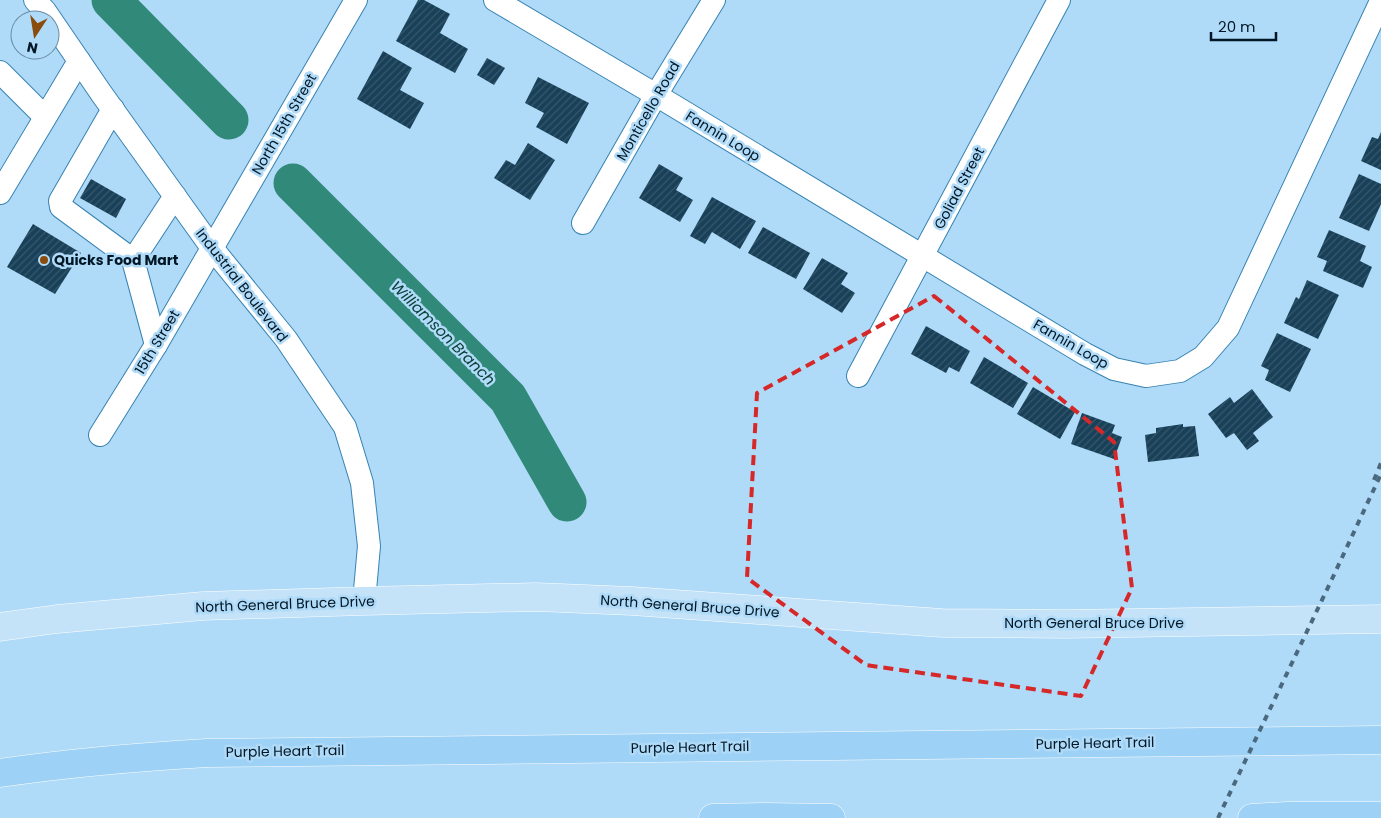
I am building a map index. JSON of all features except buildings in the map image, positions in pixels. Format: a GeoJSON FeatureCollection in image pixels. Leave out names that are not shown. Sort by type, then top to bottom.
{"type":"FeatureCollection","features":[{"type":"Feature","properties":{"kind":"highway","name":"Purple Heart Trail"},"geometry":{"type":"LineString","coordinates":[[0,773],[44,766],[206,753],[1381,740]]}},
{"type":"Feature","properties":{"kind":"highway"},"geometry":{"type":"LineString","coordinates":[[1252,818],[1381,816]]}},
{"type":"Feature","properties":{"kind":"highway"},"geometry":{"type":"LineString","coordinates":[[713,818],[831,818]]}},
{"type":"Feature","properties":{"kind":"main road","name":"North General Bruce Drive"},"geometry":{"type":"LineString","coordinates":[[0,627],[57,619],[202,606],[536,596],[942,623],[1065,624],[1381,619]]}},
{"type":"Feature","properties":{"kind":"street","name":"Industrial Boulevard"},"geometry":{"type":"LineString","coordinates":[[35,0],[44,10],[212,248],[286,339],[345,427],[362,484],[369,546],[364,600]]}},
{"type":"Feature","properties":{"kind":"street","name":"North 15th Street"},"geometry":{"type":"LineString","coordinates":[[212,248],[356,0]]}},
{"type":"Feature","properties":{"kind":"street","name":"Fannin Loop"},"geometry":{"type":"LineString","coordinates":[[495,0],[1085,354],[1114,368],[1146,376],[1180,371],[1203,357],[1228,328],[1381,1]]}},
{"type":"Feature","properties":{"kind":"street","name":"Monticello Road"},"geometry":{"type":"LineString","coordinates":[[583,223],[656,95],[714,0]]}},
{"type":"Feature","properties":{"kind":"street","name":"Goliad Street"},"geometry":{"type":"LineString","coordinates":[[858,376],[1059,0]]}},
{"type":"Feature","properties":{"kind":"street"},"geometry":{"type":"LineString","coordinates":[[0,193],[79,61]]}},
{"type":"Feature","properties":{"kind":"street"},"geometry":{"type":"LineString","coordinates":[[0,72],[46,117]]}},
{"type":"Feature","properties":{"kind":"street"},"geometry":{"type":"LineString","coordinates":[[113,109],[60,204],[61,207],[133,260],[156,345]]}},
{"type":"Feature","properties":{"kind":"street"},"geometry":{"type":"LineString","coordinates":[[133,260],[175,196]]}},
{"type":"Feature","properties":{"kind":"street","name":"15th Street"},"geometry":{"type":"LineString","coordinates":[[100,436],[156,345],[212,248]]}},
{"type":"Feature","properties":{"kind":"highlighted area"},"geometry":{"type":"Polygon","coordinates":[[[934,296],[1114,442],[1132,588],[1081,696],[866,665],[747,578],[757,393],[934,296]]]}},
{"type":"Feature","properties":{"kind":"waterway","name":"Williamson Branch"},"geometry":{"type":"LineString","coordinates":[[111,0],[229,120]]}},
{"type":"Feature","properties":{"kind":"waterway","name":"Williamson Branch"},"geometry":{"type":"LineString","coordinates":[[293,183],[508,398],[567,502]]}},
{"type":"Feature","properties":{"kind":"railway"},"geometry":{"type":"LineString","coordinates":[[1374,480],[1381,463]]}},
{"type":"Feature","properties":{"kind":"railway"},"geometry":{"type":"LineString","coordinates":[[1218,818],[1381,474]]}},
{"type":"Feature","properties":{"kind":"place","name":"Quicks Food Mart"},"geometry":{"type":"Point","coordinates":[44,260]}}]}
